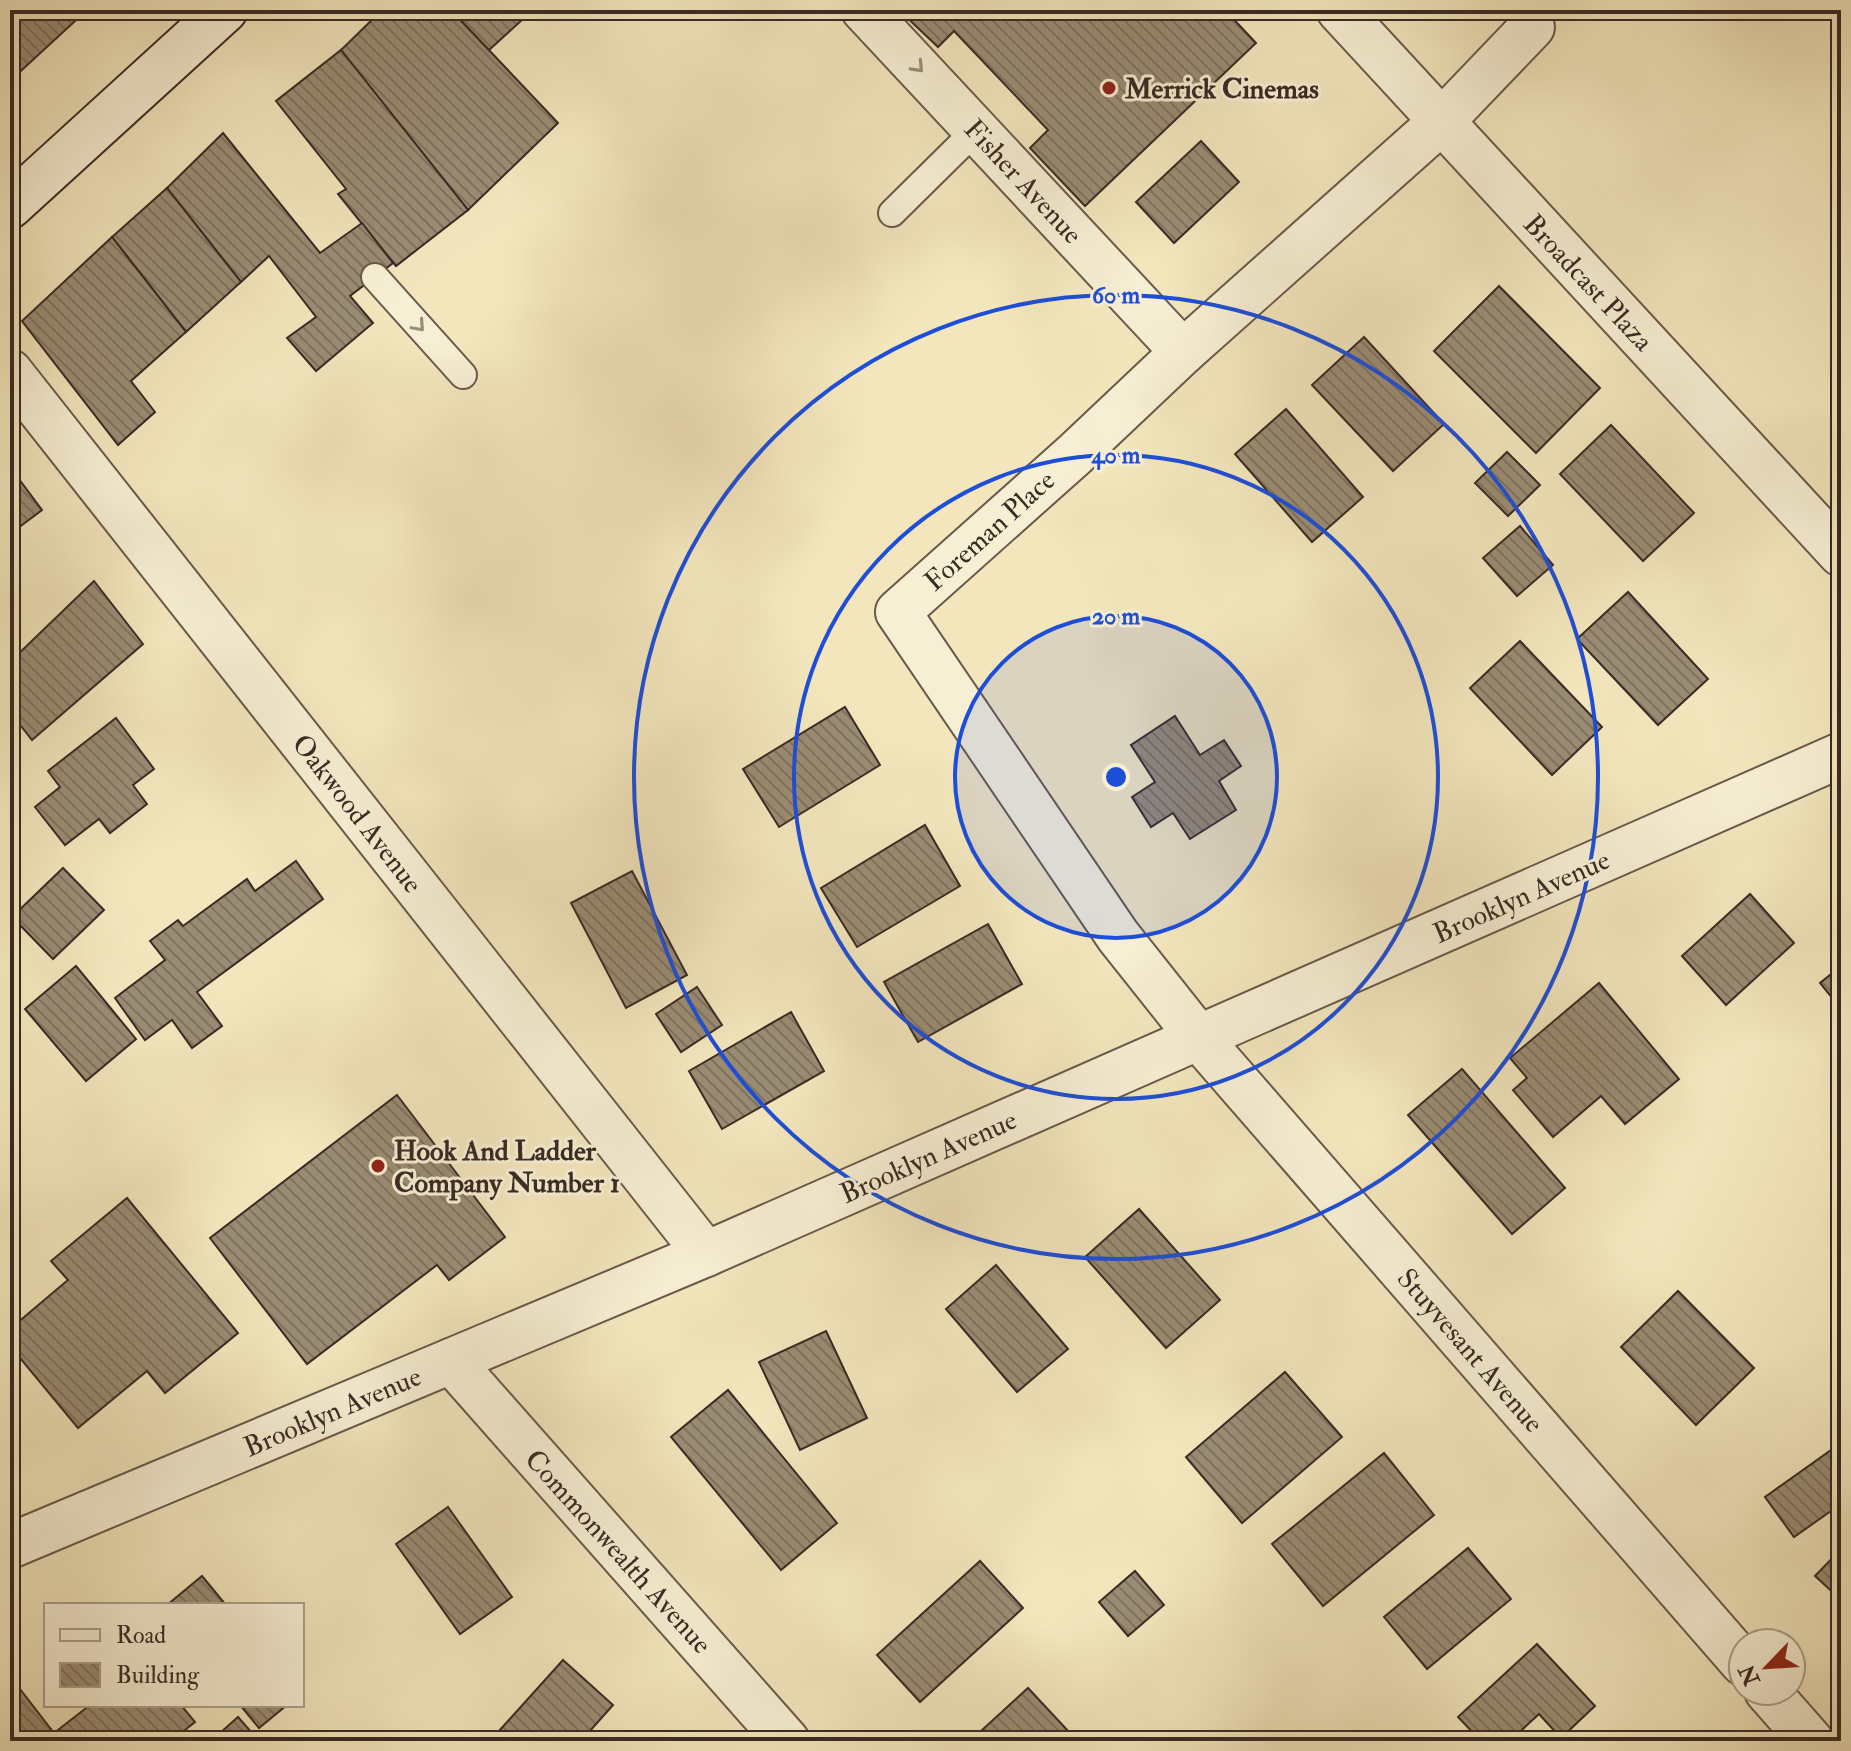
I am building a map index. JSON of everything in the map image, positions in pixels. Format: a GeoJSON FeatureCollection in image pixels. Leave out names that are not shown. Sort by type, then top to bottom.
{"type":"FeatureCollection","features":[{"type":"Feature","properties":{"kind":"street"},"geometry":{"type":"LineString","coordinates":[[10,206],[225,10]]}},
{"type":"Feature","properties":{"kind":"street","name":"Fisher Avenue"},"geometry":{"type":"LineString","coordinates":[[864,10],[1183,352]]}},
{"type":"Feature","properties":{"kind":"street","name":"Broadcast Plaza"},"geometry":{"type":"LineString","coordinates":[[1339,10],[1841,554]]}},
{"type":"Feature","properties":{"kind":"street","name":"Foreman Place"},"geometry":{"type":"LineString","coordinates":[[1199,1038],[1118,936],[898,612],[1441,122],[1532,27]]}},
{"type":"Feature","properties":{"kind":"street","name":"Oakwood Avenue"},"geometry":{"type":"LineString","coordinates":[[10,372],[706,1254]]}},
{"type":"Feature","properties":{"kind":"street","name":"Brooklyn Avenue"},"geometry":{"type":"LineString","coordinates":[[10,1546],[706,1254],[1841,755]]}},
{"type":"Feature","properties":{"kind":"street","name":"Stuyvesant Avenue"},"geometry":{"type":"LineString","coordinates":[[1199,1038],[1727,1645]]}},
{"type":"Feature","properties":{"kind":"street","name":"Commonwealth Avenue"},"geometry":{"type":"LineString","coordinates":[[451,1361],[787,1741]]}},
{"type":"Feature","properties":{"kind":"street"},"geometry":{"type":"LineString","coordinates":[[1781,1707],[1811,1741]]}},
{"type":"Feature","properties":{"kind":"lane"},"geometry":{"type":"LineString","coordinates":[[892,213],[976,130]]}},
{"type":"Feature","properties":{"kind":"lane"},"geometry":{"type":"LineString","coordinates":[[375,277],[463,375]]}},
{"type":"Feature","properties":{"kind":"building"},"geometry":{"type":"Polygon","coordinates":[[[10,10],[87,10],[10,81],[10,10]]]}},
{"type":"Feature","properties":{"kind":"building"},"geometry":{"type":"Polygon","coordinates":[[[382,10],[451,10],[558,123],[468,210],[341,50],[382,10]]]}},
{"type":"Feature","properties":{"kind":"building"},"geometry":{"type":"Polygon","coordinates":[[[451,10],[533,10],[489,50],[451,10]]]}},
{"type":"Feature","properties":{"kind":"building","name":"Merrick Cinemas"},"geometry":{"type":"Polygon","coordinates":[[[899,10],[1225,10],[1256,43],[1085,206],[1030,148],[1048,130],[954,31],[938,47],[899,10]]]}},
{"type":"Feature","properties":{"kind":"building"},"geometry":{"type":"Polygon","coordinates":[[[341,50],[468,210],[396,266],[338,194],[346,189],[276,101],[341,50]]]}},
{"type":"Feature","properties":{"kind":"building"},"geometry":{"type":"Polygon","coordinates":[[[223,133],[320,253],[362,223],[393,263],[350,296],[373,323],[316,371],[287,338],[316,317],[269,256],[241,282],[167,188],[223,133]]]}},
{"type":"Feature","properties":{"kind":"building"},"geometry":{"type":"Polygon","coordinates":[[[1201,141],[1239,182],[1174,243],[1136,202],[1201,141]]]}},
{"type":"Feature","properties":{"kind":"building"},"geometry":{"type":"Polygon","coordinates":[[[167,188],[241,282],[186,332],[112,237],[167,188]]]}},
{"type":"Feature","properties":{"kind":"building"},"geometry":{"type":"Polygon","coordinates":[[[112,237],[186,332],[131,381],[155,412],[118,445],[22,321],[112,237]]]}},
{"type":"Feature","properties":{"kind":"building"},"geometry":{"type":"Polygon","coordinates":[[[1499,286],[1600,388],[1536,453],[1434,351],[1499,286]]]}},
{"type":"Feature","properties":{"kind":"building"},"geometry":{"type":"Polygon","coordinates":[[[1364,337],[1444,424],[1393,471],[1312,385],[1364,337]]]}},
{"type":"Feature","properties":{"kind":"building"},"geometry":{"type":"Polygon","coordinates":[[[1286,409],[1363,497],[1312,542],[1235,454],[1286,409]]]}},
{"type":"Feature","properties":{"kind":"building"},"geometry":{"type":"Polygon","coordinates":[[[1611,425],[1694,513],[1643,561],[1560,474],[1611,425]]]}},
{"type":"Feature","properties":{"kind":"building"},"geometry":{"type":"Polygon","coordinates":[[[1507,452],[1540,485],[1508,516],[1475,483],[1507,452]]]}},
{"type":"Feature","properties":{"kind":"building"},"geometry":{"type":"Polygon","coordinates":[[[10,467],[42,510],[10,534],[10,467]]]}},
{"type":"Feature","properties":{"kind":"building"},"geometry":{"type":"Polygon","coordinates":[[[1520,526],[1553,565],[1517,596],[1483,558],[1520,526]]]}},
{"type":"Feature","properties":{"kind":"building"},"geometry":{"type":"Polygon","coordinates":[[[94,581],[143,644],[32,740],[10,712],[10,662],[94,581]]]}},
{"type":"Feature","properties":{"kind":"building"},"geometry":{"type":"Polygon","coordinates":[[[1628,592],[1708,679],[1658,725],[1577,639],[1628,592]]]}},
{"type":"Feature","properties":{"kind":"building"},"geometry":{"type":"Polygon","coordinates":[[[1520,641],[1602,727],[1552,775],[1470,688],[1520,641]]]}},
{"type":"Feature","properties":{"kind":"building"},"geometry":{"type":"Polygon","coordinates":[[[845,707],[880,765],[779,827],[743,769],[845,707]]]}},
{"type":"Feature","properties":{"kind":"building"},"geometry":{"type":"Polygon","coordinates":[[[1175,716],[1200,755],[1224,740],[1241,766],[1219,781],[1236,810],[1190,839],[1173,813],[1151,827],[1132,797],[1155,782],[1131,745],[1175,716]]]}},
{"type":"Feature","properties":{"kind":"building"},"geometry":{"type":"Polygon","coordinates":[[[116,718],[154,769],[133,785],[147,804],[110,833],[99,819],[65,845],[35,807],[60,787],[48,771],[116,718]]]}},
{"type":"Feature","properties":{"kind":"building"},"geometry":{"type":"Polygon","coordinates":[[[925,825],[960,886],[857,947],[821,888],[925,825]]]}},
{"type":"Feature","properties":{"kind":"building"},"geometry":{"type":"Polygon","coordinates":[[[296,861],[323,899],[197,992],[222,1026],[192,1048],[172,1020],[145,1040],[115,998],[165,960],[150,941],[178,920],[183,926],[247,879],[255,891],[296,861]]]}},
{"type":"Feature","properties":{"kind":"building"},"geometry":{"type":"Polygon","coordinates":[[[63,868],[104,910],[53,959],[12,917],[63,868]]]}},
{"type":"Feature","properties":{"kind":"building"},"geometry":{"type":"Polygon","coordinates":[[[632,871],[687,975],[626,1008],[571,903],[632,871]]]}},
{"type":"Feature","properties":{"kind":"building"},"geometry":{"type":"Polygon","coordinates":[[[1750,894],[1794,943],[1726,1005],[1682,956],[1750,894]]]}},
{"type":"Feature","properties":{"kind":"building"},"geometry":{"type":"Polygon","coordinates":[[[988,924],[1022,984],[918,1042],[884,982],[988,924]]]}},
{"type":"Feature","properties":{"kind":"building"},"geometry":{"type":"Polygon","coordinates":[[[76,966],[136,1039],[86,1081],[25,1009],[76,966]]]}},
{"type":"Feature","properties":{"kind":"building"},"geometry":{"type":"Polygon","coordinates":[[[1841,966],[1841,1009],[1820,983],[1841,966]]]}},
{"type":"Feature","properties":{"kind":"building"},"geometry":{"type":"Polygon","coordinates":[[[1599,983],[1679,1079],[1625,1124],[1601,1096],[1553,1137],[1513,1090],[1527,1078],[1510,1058],[1599,983]]]}},
{"type":"Feature","properties":{"kind":"building"},"geometry":{"type":"Polygon","coordinates":[[[697,987],[722,1025],[681,1052],[656,1014],[697,987]]]}},
{"type":"Feature","properties":{"kind":"building"},"geometry":{"type":"Polygon","coordinates":[[[791,1012],[824,1071],[722,1129],[689,1071],[791,1012]]]}},
{"type":"Feature","properties":{"kind":"building"},"geometry":{"type":"Polygon","coordinates":[[[1462,1069],[1565,1188],[1512,1234],[1408,1115],[1462,1069]]]}},
{"type":"Feature","properties":{"kind":"building","name":"Hook And Ladder Company Number 1"},"geometry":{"type":"Polygon","coordinates":[[[397,1095],[505,1237],[449,1280],[437,1265],[307,1364],[210,1238],[397,1095]]]}},
{"type":"Feature","properties":{"kind":"building"},"geometry":{"type":"Polygon","coordinates":[[[127,1198],[238,1333],[165,1393],[147,1371],[78,1428],[10,1346],[10,1329],[68,1280],[51,1261],[127,1198]]]}},
{"type":"Feature","properties":{"kind":"building"},"geometry":{"type":"Polygon","coordinates":[[[1139,1209],[1220,1300],[1166,1348],[1085,1257],[1139,1209]]]}},
{"type":"Feature","properties":{"kind":"building"},"geometry":{"type":"Polygon","coordinates":[[[996,1265],[1068,1349],[1017,1392],[946,1309],[996,1265]]]}},
{"type":"Feature","properties":{"kind":"building"},"geometry":{"type":"Polygon","coordinates":[[[1678,1291],[1754,1368],[1696,1425],[1621,1347],[1678,1291]]]}},
{"type":"Feature","properties":{"kind":"building"},"geometry":{"type":"Polygon","coordinates":[[[826,1331],[867,1418],[800,1450],[759,1362],[826,1331]]]}},
{"type":"Feature","properties":{"kind":"building"},"geometry":{"type":"Polygon","coordinates":[[[1285,1372],[1342,1437],[1242,1523],[1186,1457],[1285,1372]]]}},
{"type":"Feature","properties":{"kind":"building"},"geometry":{"type":"Polygon","coordinates":[[[728,1390],[837,1523],[781,1570],[671,1437],[728,1390]]]}},
{"type":"Feature","properties":{"kind":"building"},"geometry":{"type":"Polygon","coordinates":[[[1841,1443],[1841,1504],[1794,1537],[1765,1497],[1841,1443]]]}},
{"type":"Feature","properties":{"kind":"building"},"geometry":{"type":"Polygon","coordinates":[[[1384,1453],[1434,1515],[1323,1606],[1272,1544],[1384,1453]]]}},
{"type":"Feature","properties":{"kind":"building"},"geometry":{"type":"Polygon","coordinates":[[[448,1507],[512,1597],[460,1634],[396,1544],[448,1507]]]}},
{"type":"Feature","properties":{"kind":"building"},"geometry":{"type":"Polygon","coordinates":[[[1468,1548],[1511,1599],[1427,1669],[1384,1617],[1468,1548]]]}},
{"type":"Feature","properties":{"kind":"building"},"geometry":{"type":"Polygon","coordinates":[[[1841,1549],[1841,1600],[1815,1576],[1841,1549]]]}},
{"type":"Feature","properties":{"kind":"building"},"geometry":{"type":"Polygon","coordinates":[[[980,1561],[1023,1608],[920,1702],[877,1655],[980,1561]]]}},
{"type":"Feature","properties":{"kind":"building"},"geometry":{"type":"Polygon","coordinates":[[[1135,1571],[1164,1605],[1128,1636],[1099,1602],[1135,1571]]]}},
{"type":"Feature","properties":{"kind":"building"},"geometry":{"type":"Polygon","coordinates":[[[202,1576],[224,1603],[169,1603],[202,1576]]]}},
{"type":"Feature","properties":{"kind":"building"},"geometry":{"type":"Polygon","coordinates":[[[1537,1644],[1595,1706],[1561,1738],[1539,1714],[1510,1741],[1481,1741],[1458,1717],[1537,1644]]]}},
{"type":"Feature","properties":{"kind":"building"},"geometry":{"type":"Polygon","coordinates":[[[563,1660],[613,1705],[581,1741],[511,1741],[499,1731],[563,1660]]]}},
{"type":"Feature","properties":{"kind":"building"},"geometry":{"type":"Polygon","coordinates":[[[1028,1688],[1070,1733],[1062,1741],[970,1741],[1028,1688]]]}},
{"type":"Feature","properties":{"kind":"building"},"geometry":{"type":"Polygon","coordinates":[[[20,1689],[54,1733],[87,1707],[183,1707],[195,1722],[171,1741],[10,1741],[10,1697],[20,1689]]]}},
{"type":"Feature","properties":{"kind":"building"},"geometry":{"type":"Polygon","coordinates":[[[242,1707],[285,1707],[259,1728],[242,1707]]]}},
{"type":"Feature","properties":{"kind":"building"},"geometry":{"type":"Polygon","coordinates":[[[238,1717],[259,1741],[211,1741],[238,1717]]]}},
{"type":"Feature","properties":{"kind":"place","name":"Merrick Cinemas"},"geometry":{"type":"Point","coordinates":[1109,88]}},
{"type":"Feature","properties":{"kind":"place","name":"Hook And Ladder Company Number 1"},"geometry":{"type":"Point","coordinates":[378,1166]}}]}
